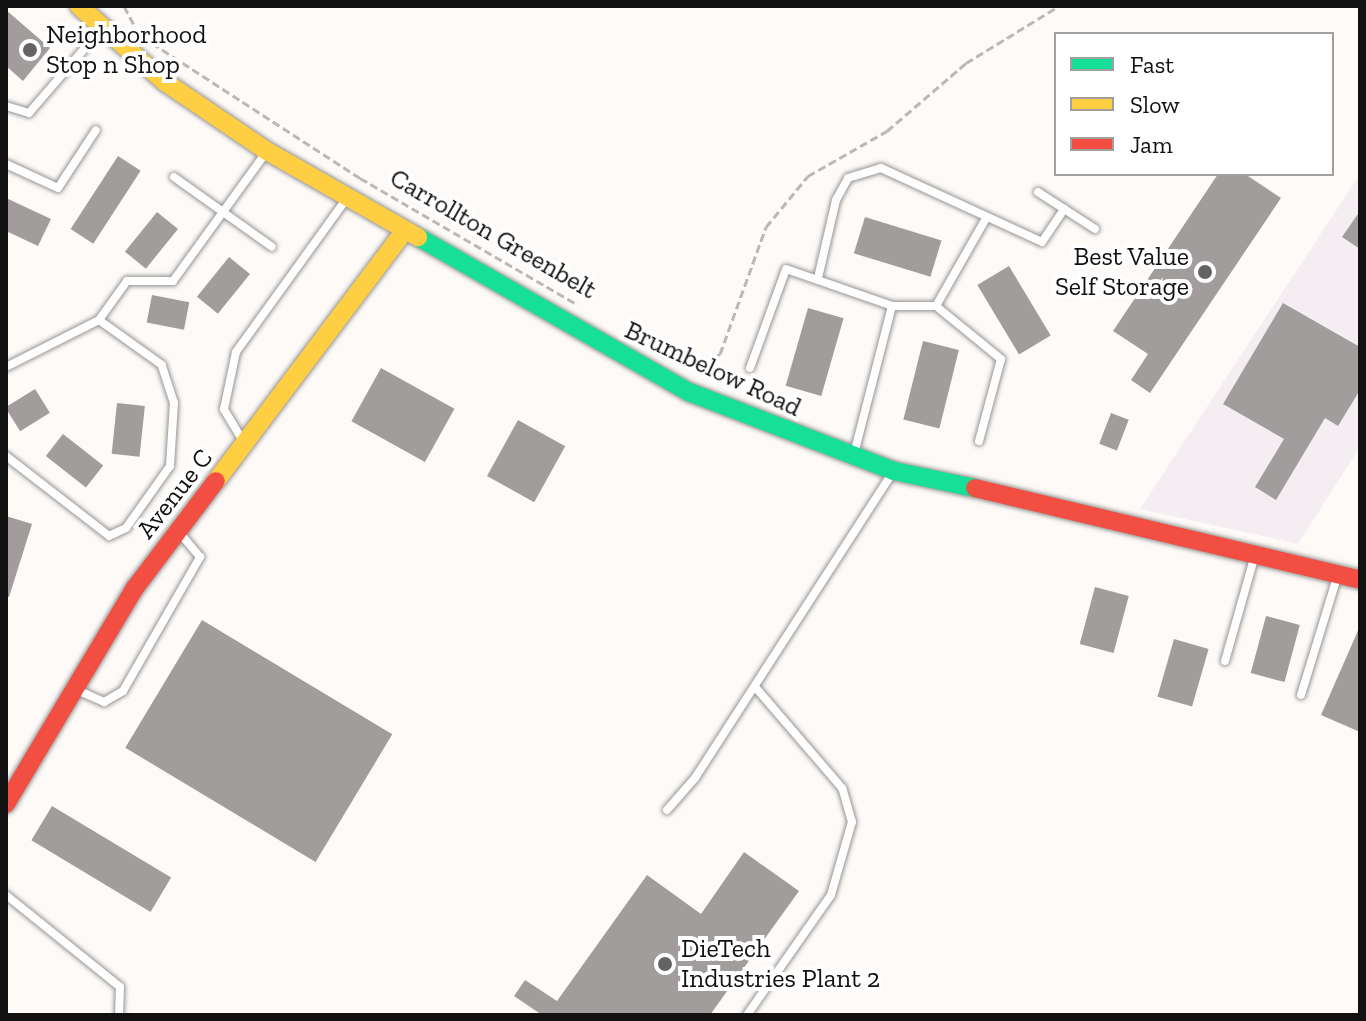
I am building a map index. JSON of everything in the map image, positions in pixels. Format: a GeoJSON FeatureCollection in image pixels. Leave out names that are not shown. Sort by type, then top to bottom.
{"type":"FeatureCollection","features":[{"type":"Feature","properties":{"kind":"street","name":"Brumbelow Road"},"geometry":{"type":"LineString","coordinates":[[79,6],[165,82],[267,151],[661,379],[853,458],[894,471],[1257,551],[1360,580]]}},
{"type":"Feature","properties":{"kind":"street","name":"Avenue C"},"geometry":{"type":"LineString","coordinates":[[6,804],[75,689],[178,531],[246,446],[405,230]]}},
{"type":"Feature","properties":{"kind":"lane"},"geometry":{"type":"LineString","coordinates":[[6,106],[29,113],[103,27]]}},
{"type":"Feature","properties":{"kind":"lane"},"geometry":{"type":"LineString","coordinates":[[6,164],[58,188],[96,130]]}},
{"type":"Feature","properties":{"kind":"lane"},"geometry":{"type":"LineString","coordinates":[[6,367],[99,320],[127,281],[173,281],[267,151]]}},
{"type":"Feature","properties":{"kind":"lane"},"geometry":{"type":"LineString","coordinates":[[818,278],[836,200],[848,178],[881,168],[985,220],[1042,242],[1064,209]]}},
{"type":"Feature","properties":{"kind":"lane"},"geometry":{"type":"LineString","coordinates":[[174,177],[272,247]]}},
{"type":"Feature","properties":{"kind":"lane"},"geometry":{"type":"LineString","coordinates":[[1038,192],[1095,229]]}},
{"type":"Feature","properties":{"kind":"lane"},"geometry":{"type":"LineString","coordinates":[[246,446],[224,409],[236,352],[348,198]]}},
{"type":"Feature","properties":{"kind":"lane"},"geometry":{"type":"LineString","coordinates":[[936,306],[985,220]]}},
{"type":"Feature","properties":{"kind":"lane"},"geometry":{"type":"LineString","coordinates":[[750,368],[786,269],[892,306],[936,306],[1001,359],[979,441]]}},
{"type":"Feature","properties":{"kind":"lane"},"geometry":{"type":"LineString","coordinates":[[853,458],[892,306]]}},
{"type":"Feature","properties":{"kind":"lane"},"geometry":{"type":"LineString","coordinates":[[6,456],[109,536],[126,528],[170,466],[174,403],[162,365],[99,320]]}},
{"type":"Feature","properties":{"kind":"lane"},"geometry":{"type":"LineString","coordinates":[[667,810],[755,687],[894,471]]}},
{"type":"Feature","properties":{"kind":"lane"},"geometry":{"type":"LineString","coordinates":[[75,689],[104,702],[123,691],[200,557],[178,531]]}},
{"type":"Feature","properties":{"kind":"lane"},"geometry":{"type":"LineString","coordinates":[[1225,661],[1257,551]]}},
{"type":"Feature","properties":{"kind":"lane"},"geometry":{"type":"LineString","coordinates":[[1301,695],[1338,574]]}},
{"type":"Feature","properties":{"kind":"lane"},"geometry":{"type":"LineString","coordinates":[[747,1015],[831,895],[852,822],[842,788],[755,687]]}},
{"type":"Feature","properties":{"kind":"lane"},"geometry":{"type":"LineString","coordinates":[[6,895],[120,987],[119,1015]]}},
{"type":"Feature","properties":{"kind":"path","name":"Carrollton Greenbelt"},"geometry":{"type":"LineString","coordinates":[[124,6],[143,36],[211,85],[589,311]]}},
{"type":"Feature","properties":{"kind":"path"},"geometry":{"type":"LineString","coordinates":[[670,357],[698,365],[720,354],[766,227],[808,176],[887,131],[966,63],[1059,6]]}},
{"type":"Feature","properties":{"kind":"shaded area"},"geometry":{"type":"Polygon","coordinates":[[[1360,174],[1360,447],[1298,544],[1140,509],[1360,174]]]}},
{"type":"Feature","properties":{"kind":"building"},"geometry":{"type":"Polygon","coordinates":[[[6,10],[50,48],[23,81],[6,66],[6,10]]]}},
{"type":"Feature","properties":{"kind":"building"},"geometry":{"type":"Polygon","coordinates":[[[118,156],[141,171],[93,244],[71,229],[118,156]]]}},
{"type":"Feature","properties":{"kind":"building"},"geometry":{"type":"Polygon","coordinates":[[[1217,176],[1248,176],[1281,198],[1150,393],[1131,380],[1148,354],[1113,331],[1217,176]]]}},
{"type":"Feature","properties":{"kind":"building"},"geometry":{"type":"Polygon","coordinates":[[[6,198],[51,219],[38,246],[6,231],[6,198]]]}},
{"type":"Feature","properties":{"kind":"building"},"geometry":{"type":"Polygon","coordinates":[[[1360,211],[1360,249],[1342,237],[1360,211]]]}},
{"type":"Feature","properties":{"kind":"building"},"geometry":{"type":"Polygon","coordinates":[[[157,212],[178,229],[146,269],[125,252],[157,212]]]}},
{"type":"Feature","properties":{"kind":"building"},"geometry":{"type":"Polygon","coordinates":[[[865,217],[942,240],[930,277],[854,253],[865,217]]]}},
{"type":"Feature","properties":{"kind":"building"},"geometry":{"type":"Polygon","coordinates":[[[229,257],[250,274],[218,314],[197,297],[229,257]]]}},
{"type":"Feature","properties":{"kind":"building"},"geometry":{"type":"Polygon","coordinates":[[[1009,266],[1051,335],[1019,354],[977,285],[1009,266]]]}},
{"type":"Feature","properties":{"kind":"building"},"geometry":{"type":"Polygon","coordinates":[[[152,295],[189,302],[184,330],[147,322],[152,295]]]}},
{"type":"Feature","properties":{"kind":"building"},"geometry":{"type":"Polygon","coordinates":[[[1283,303],[1360,347],[1360,390],[1338,426],[1325,418],[1276,500],[1255,487],[1284,439],[1223,404],[1283,303]]]}},
{"type":"Feature","properties":{"kind":"building"},"geometry":{"type":"Polygon","coordinates":[[[808,308],[844,318],[821,396],[786,386],[808,308]]]}},
{"type":"Feature","properties":{"kind":"building"},"geometry":{"type":"Polygon","coordinates":[[[923,341],[959,350],[939,429],[903,420],[923,341]]]}},
{"type":"Feature","properties":{"kind":"building"},"geometry":{"type":"Polygon","coordinates":[[[381,368],[454,409],[425,462],[351,421],[381,368]]]}},
{"type":"Feature","properties":{"kind":"building"},"geometry":{"type":"Polygon","coordinates":[[[35,389],[50,413],[20,431],[6,407],[35,389]]]}},
{"type":"Feature","properties":{"kind":"building"},"geometry":{"type":"Polygon","coordinates":[[[117,403],[145,406],[140,457],[112,454],[117,403]]]}},
{"type":"Feature","properties":{"kind":"building"},"geometry":{"type":"Polygon","coordinates":[[[1111,413],[1129,420],[1117,451],[1099,444],[1111,413]]]}},
{"type":"Feature","properties":{"kind":"building"},"geometry":{"type":"Polygon","coordinates":[[[518,420],[565,446],[534,502],[487,476],[518,420]]]}},
{"type":"Feature","properties":{"kind":"building"},"geometry":{"type":"Polygon","coordinates":[[[63,434],[103,465],[86,487],[46,456],[63,434]]]}},
{"type":"Feature","properties":{"kind":"building"},"geometry":{"type":"Polygon","coordinates":[[[6,516],[32,524],[9,597],[6,597],[6,516]]]}},
{"type":"Feature","properties":{"kind":"building"},"geometry":{"type":"Polygon","coordinates":[[[1095,587],[1129,596],[1114,653],[1080,644],[1095,587]]]}},
{"type":"Feature","properties":{"kind":"building"},"geometry":{"type":"Polygon","coordinates":[[[1266,616],[1300,625],[1285,682],[1251,673],[1266,616]]]}},
{"type":"Feature","properties":{"kind":"building"},"geometry":{"type":"Polygon","coordinates":[[[202,620],[392,734],[316,862],[125,748],[202,620]]]}},
{"type":"Feature","properties":{"kind":"building"},"geometry":{"type":"Polygon","coordinates":[[[1360,626],[1360,732],[1321,715],[1360,626]]]}},
{"type":"Feature","properties":{"kind":"building"},"geometry":{"type":"Polygon","coordinates":[[[1174,639],[1209,649],[1192,707],[1157,697],[1174,639]]]}},
{"type":"Feature","properties":{"kind":"building"},"geometry":{"type":"Polygon","coordinates":[[[52,806],[171,878],[151,912],[31,840],[52,806]]]}},
{"type":"Feature","properties":{"kind":"building","name":"DieTech Industries Plant 2"},"geometry":{"type":"Polygon","coordinates":[[[744,852],[799,891],[710,1015],[542,1015],[514,996],[525,980],[557,1001],[647,875],[701,914],[744,852]]]}},
{"type":"Feature","properties":{"kind":"traffic: fast"},"geometry":{"type":"LineString","coordinates":[[418,237],[689,392],[894,471],[975,488]]}},
{"type":"Feature","properties":{"kind":"traffic: slow"},"geometry":{"type":"LineString","coordinates":[[79,6],[165,82],[267,151],[418,237]]}},
{"type":"Feature","properties":{"kind":"traffic: slow"},"geometry":{"type":"LineString","coordinates":[[216,481],[405,230]]}},
{"type":"Feature","properties":{"kind":"traffic: jam"},"geometry":{"type":"LineString","coordinates":[[6,804],[135,588],[216,481]]}},
{"type":"Feature","properties":{"kind":"traffic: jam"},"geometry":{"type":"LineString","coordinates":[[975,488],[1360,580]]}},
{"type":"Feature","properties":{"kind":"place","name":"Neighborhood Stop n Shop"},"geometry":{"type":"Point","coordinates":[30,50]}},
{"type":"Feature","properties":{"kind":"place","name":"Best Value Self Storage"},"geometry":{"type":"Point","coordinates":[1205,272]}},
{"type":"Feature","properties":{"kind":"place","name":"DieTech Industries Plant 2"},"geometry":{"type":"Point","coordinates":[665,964]}}]}
